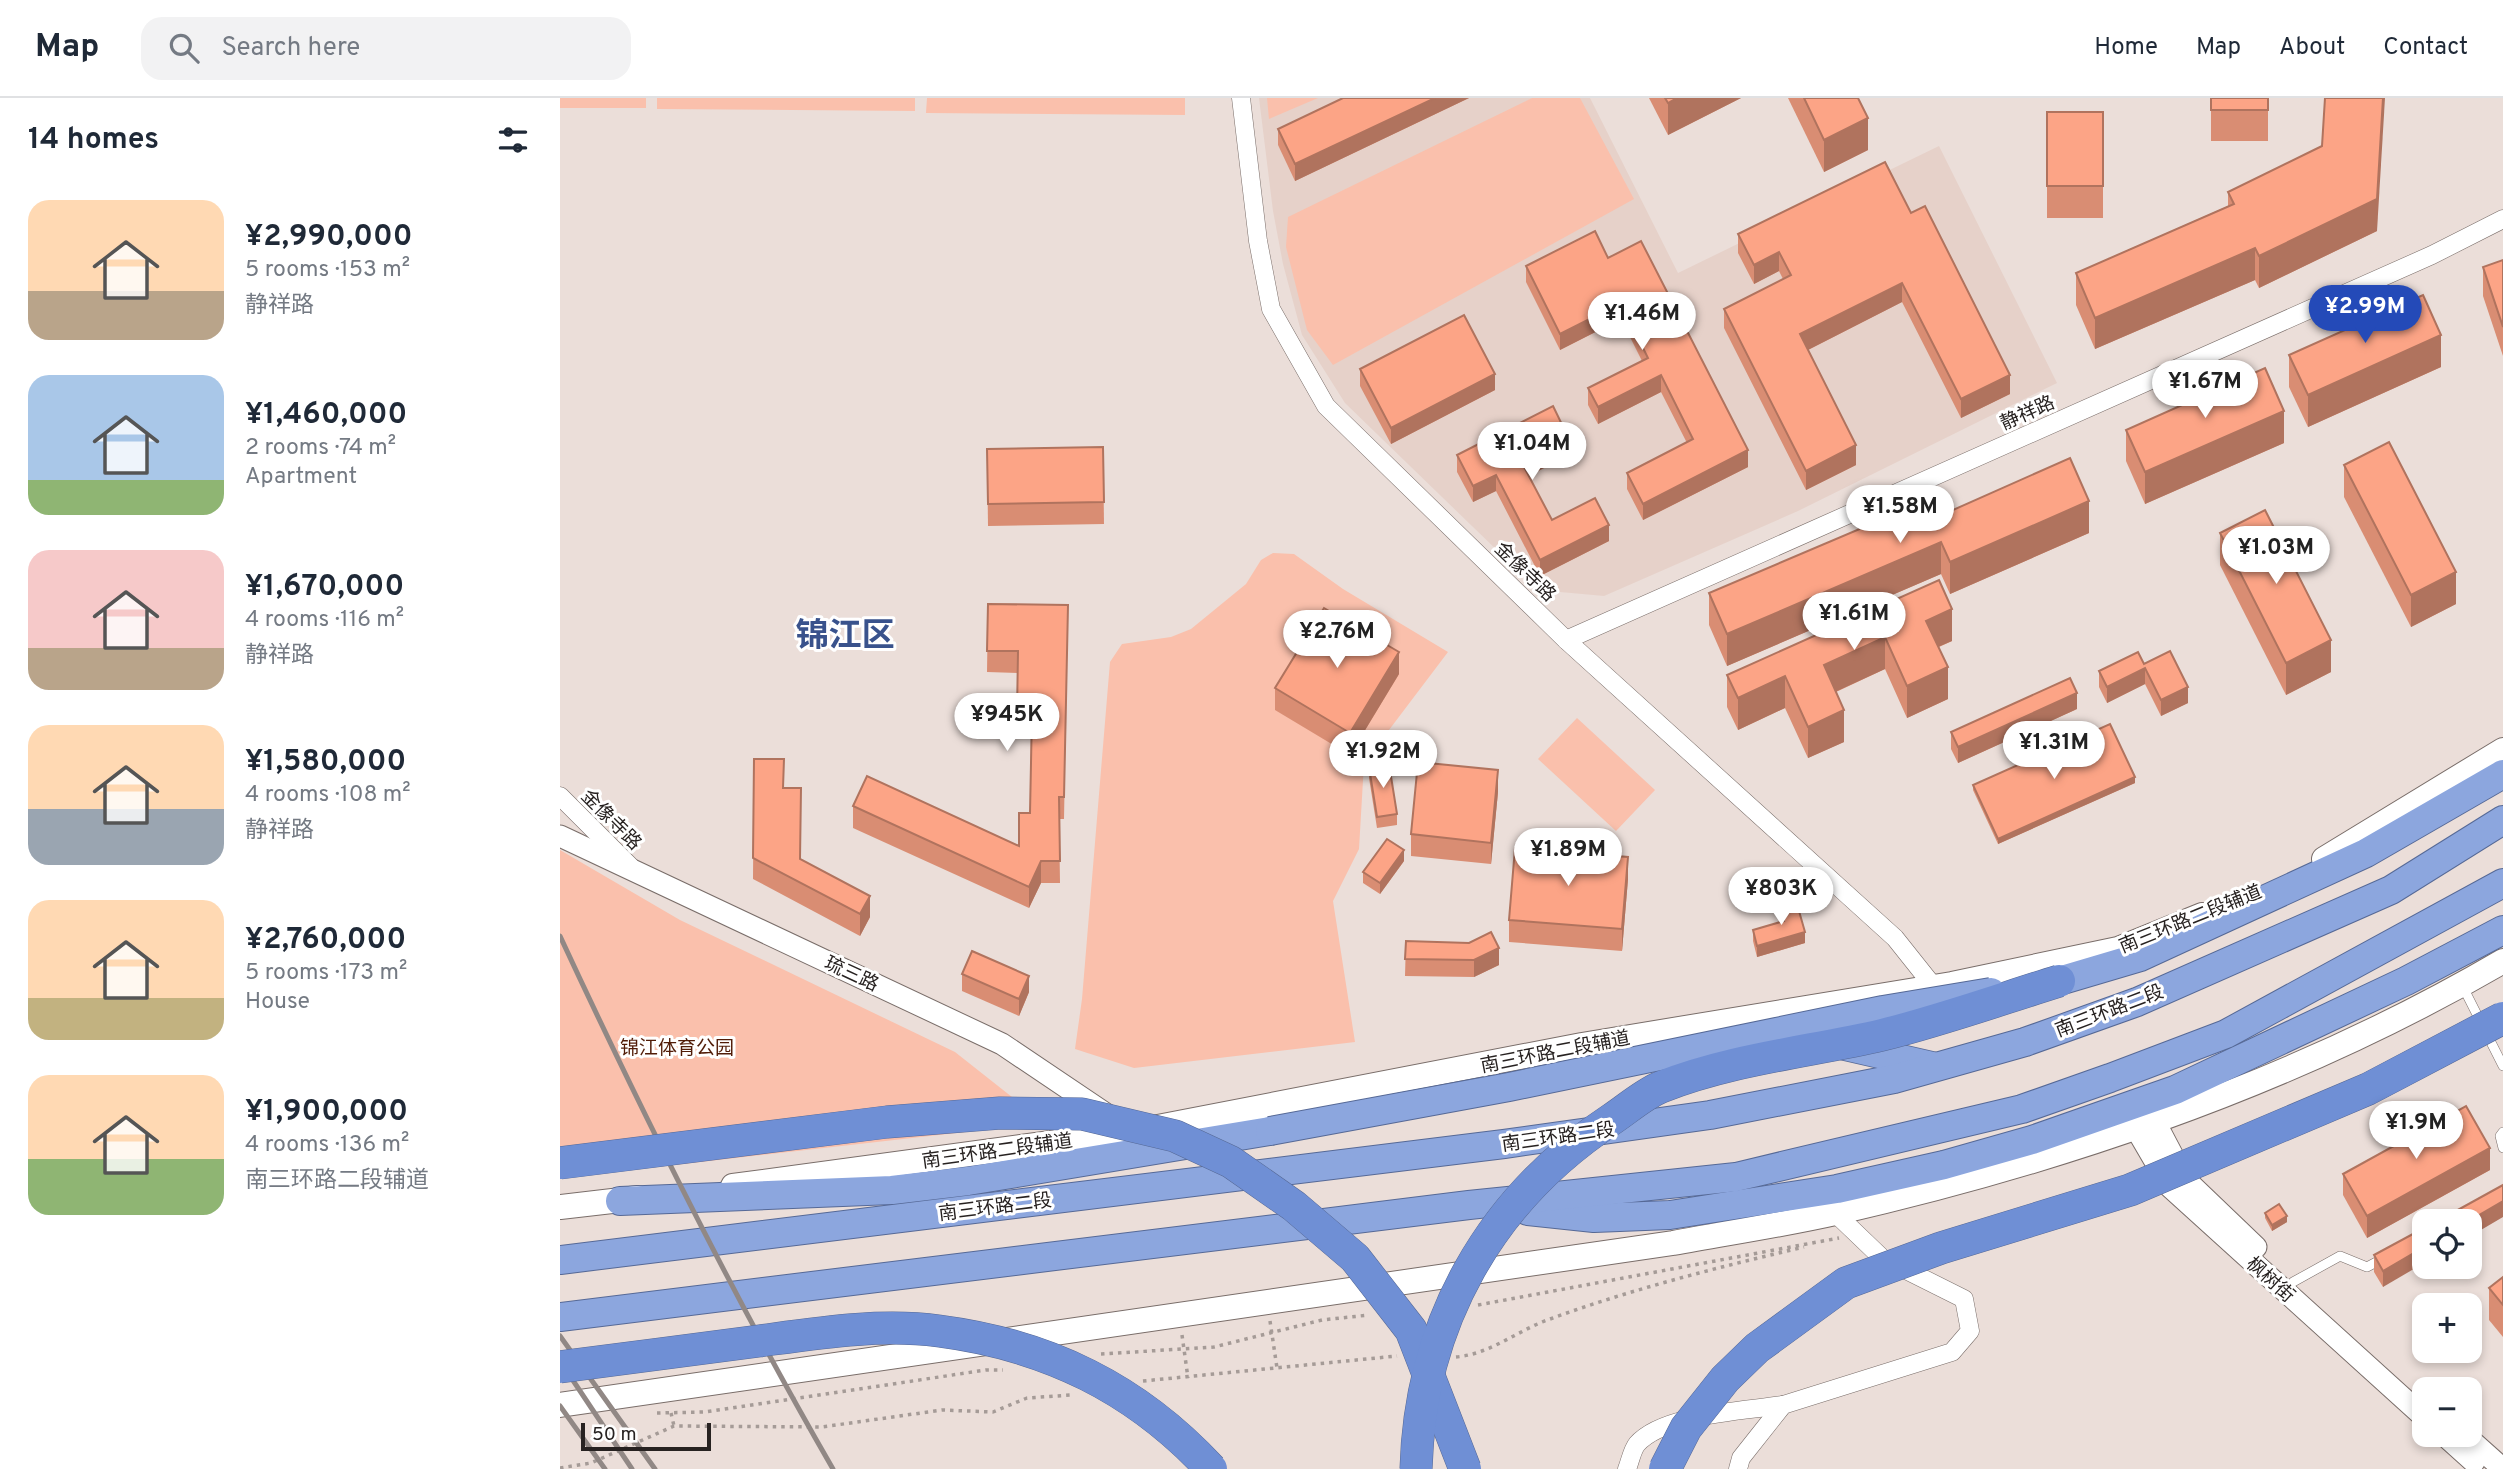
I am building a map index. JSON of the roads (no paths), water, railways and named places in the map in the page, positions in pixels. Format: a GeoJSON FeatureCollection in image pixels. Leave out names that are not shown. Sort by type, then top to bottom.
{"type":"FeatureCollection","features":[{"type":"Feature","properties":{"kind":"highway"},"geometry":{"type":"LineString","coordinates":[[1416,1469],[1417,1426],[1429,1364],[1454,1296],[1500,1221],[1571,1146],[1658,1088],[1761,1057],[1882,1035],[2140,957],[2366,853],[2503,774]]}},
{"type":"Feature","properties":{"kind":"highway","name":"南三环路二段"},"geometry":{"type":"LineString","coordinates":[[560,1260],[1710,1115],[1939,1068],[2025,1042],[2150,997],[2390,890],[2503,820]]}},
{"type":"Feature","properties":{"kind":"highway"},"geometry":{"type":"LineString","coordinates":[[560,1317],[1469,1205],[1736,1177],[2022,1109],[2227,1034],[2503,883]]}},
{"type":"Feature","properties":{"kind":"highway"},"geometry":{"type":"LineString","coordinates":[[1469,1205],[1594,1217],[1670,1215],[1836,1201],[1944,1165],[2032,1140],[2175,1090],[2406,981],[2503,930]]}},
{"type":"Feature","properties":{"kind":"highway"},"geometry":{"type":"LineString","coordinates":[[620,1201],[892,1190],[968,1181],[1270,1131],[1523,1084],[1883,1010],[2059,981]]}},
{"type":"Feature","properties":{"kind":"highway"},"geometry":{"type":"LineString","coordinates":[[1665,1469],[1686,1428],[1725,1379],[1767,1340],[1846,1283],[1941,1248],[2130,1190],[2368,1089],[2503,1018]]}},
{"type":"Feature","properties":{"kind":"highway"},"geometry":{"type":"LineString","coordinates":[[1793,1034],[1939,1068]]}},
{"type":"Feature","properties":{"kind":"highway"},"geometry":{"type":"LineString","coordinates":[[560,1163],[887,1122],[1000,1113],[1082,1114],[1175,1136],[1231,1162],[1294,1206],[1355,1258],[1411,1330],[1465,1469]]}},
{"type":"Feature","properties":{"kind":"highway"},"geometry":{"type":"LineString","coordinates":[[560,1367],[818,1333],[887,1328],[938,1330],[1045,1355],[1094,1376],[1134,1399],[1211,1469]]}},
{"type":"Feature","properties":{"kind":"main road","name":"南三环路二段辅道"},"geometry":{"type":"LineString","coordinates":[[560,1207],[1132,1132],[1510,1059],[1800,1007],[1934,987],[2118,949],[2231,903],[2345,849],[2503,750]]}},
{"type":"Feature","properties":{"kind":"main road"},"geometry":{"type":"LineString","coordinates":[[560,1405],[1674,1243],[1836,1201],[2052,1155],[2144,1124],[2323,1054],[2462,985],[2503,961]]}},
{"type":"Feature","properties":{"kind":"street","name":"金像寺路"},"geometry":{"type":"LineString","coordinates":[[1241,98],[1258,240],[1271,309],[1326,406],[1566,640],[1895,938],[1934,987]]}},
{"type":"Feature","properties":{"kind":"street","name":"静祥路"},"geometry":{"type":"LineString","coordinates":[[1566,640],[2432,255],[2503,219]]}},
{"type":"Feature","properties":{"kind":"street","name":"金像寺路"},"geometry":{"type":"LineString","coordinates":[[560,796],[635,871]]}},
{"type":"Feature","properties":{"kind":"street","name":"琉三路"},"geometry":{"type":"LineString","coordinates":[[560,835],[1002,1044],[1132,1132]]}},
{"type":"Feature","properties":{"kind":"street"},"geometry":{"type":"LineString","coordinates":[[1510,1059],[1649,1052],[1793,1034],[1927,1011],[2118,949]]}},
{"type":"Feature","properties":{"kind":"street","name":"枫树街"},"geometry":{"type":"LineString","coordinates":[[2144,1124],[2185,1179],[2293,1282],[2412,1387]]}},
{"type":"Feature","properties":{"kind":"street","name":"枫树街"},"geometry":{"type":"LineString","coordinates":[[2144,1124],[2170,1187],[2412,1406]]}},
{"type":"Feature","properties":{"kind":"street"},"geometry":{"type":"LineString","coordinates":[[1627,1469],[1637,1444],[1659,1429],[1696,1418],[1783,1405],[1952,1352],[1970,1331],[1964,1299],[1882,1258],[1858,1235],[1836,1201]]}},
{"type":"Feature","properties":{"kind":"street"},"geometry":{"type":"LineString","coordinates":[[1738,1469],[1741,1458],[1783,1405]]}},
{"type":"Feature","properties":{"kind":"street"},"geometry":{"type":"LineString","coordinates":[[2457,1447],[2482,1469]]}},
{"type":"Feature","properties":{"kind":"street"},"geometry":{"type":"LineString","coordinates":[[2478,1447],[2503,1469]]}},
{"type":"Feature","properties":{"kind":"lane"},"geometry":{"type":"LineString","coordinates":[[2462,985],[2503,1066]]}},
{"type":"Feature","properties":{"kind":"lane"},"geometry":{"type":"LineString","coordinates":[[2503,1132],[2500,1136],[2503,1148]]}},
{"type":"Feature","properties":{"kind":"lane"},"geometry":{"type":"LineString","coordinates":[[2293,1282],[2340,1255],[2367,1267],[2389,1255]]}},
{"type":"Feature","properties":{"kind":"railway"},"geometry":{"type":"LineString","coordinates":[[560,936],[690,1206],[833,1469]]}},
{"type":"Feature","properties":{"kind":"railway"},"geometry":{"type":"LineString","coordinates":[[560,1336],[655,1469]]}},
{"type":"Feature","properties":{"kind":"railway"},"geometry":{"type":"LineString","coordinates":[[560,1361],[632,1469]]}},
{"type":"Feature","properties":{"kind":"railway"},"geometry":{"type":"LineString","coordinates":[[560,1406],[605,1469]]}},
{"type":"Feature","properties":{"kind":"district","name":"锦江区"},"geometry":{"type":"Point","coordinates":[845,634]}},
{"type":"Feature","properties":{"kind":"park label","name":"锦江体育公园"},"geometry":{"type":"Point","coordinates":[677,1047]}}]}
